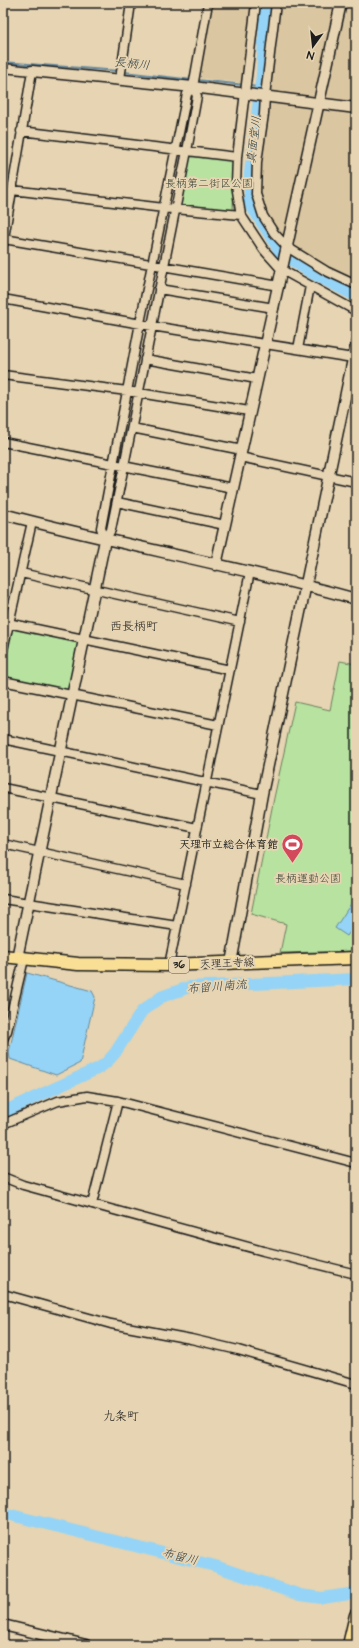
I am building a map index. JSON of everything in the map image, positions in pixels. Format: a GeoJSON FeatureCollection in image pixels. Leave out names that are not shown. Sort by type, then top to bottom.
{"type":"FeatureCollection","features":[{"type":"Feature","properties":{"kind":"main road","name":"天理王寺線"},"geometry":{"type":"LineString","coordinates":[[3,956],[78,964],[169,965],[356,958]]}},
{"type":"Feature","properties":{"kind":"main road"},"geometry":{"type":"LineString","coordinates":[[349,1645],[356,1615]]}},
{"type":"Feature","properties":{"kind":"street"},"geometry":{"type":"LineString","coordinates":[[120,79],[131,3]]}},
{"type":"Feature","properties":{"kind":"street"},"geometry":{"type":"LineString","coordinates":[[104,540],[101,528],[140,323],[187,94],[192,87],[208,3]]}},
{"type":"Feature","properties":{"kind":"street"},"geometry":{"type":"LineString","coordinates":[[256,3],[247,93],[237,157],[236,185],[241,214],[264,250],[283,268],[310,286],[356,311]]}},
{"type":"Feature","properties":{"kind":"street"},"geometry":{"type":"LineString","coordinates":[[276,3],[264,96],[264,114],[257,162],[256,194],[263,216],[274,233],[287,248],[326,271],[356,285]]}},
{"type":"Feature","properties":{"kind":"street"},"geometry":{"type":"LineString","coordinates":[[216,565],[249,411],[266,345],[341,3]]}},
{"type":"Feature","properties":{"kind":"street"},"geometry":{"type":"LineString","coordinates":[[3,68],[247,93],[356,108]]}},
{"type":"Feature","properties":{"kind":"street"},"geometry":{"type":"LineString","coordinates":[[32,71],[4,242],[279,286]]}},
{"type":"Feature","properties":{"kind":"street"},"geometry":{"type":"LineString","coordinates":[[3,1039],[7,1031],[21,958],[29,904],[61,752],[71,695],[95,590],[104,540],[110,530],[124,466],[176,209],[197,96],[192,87]]}},
{"type":"Feature","properties":{"kind":"street"},"geometry":{"type":"LineString","coordinates":[[21,131],[237,157]]}},
{"type":"Feature","properties":{"kind":"street"},"geometry":{"type":"LineString","coordinates":[[12,190],[164,208],[241,214]]}},
{"type":"Feature","properties":{"kind":"street"},"geometry":{"type":"LineString","coordinates":[[298,350],[310,286]]}},
{"type":"Feature","properties":{"kind":"street"},"geometry":{"type":"LineString","coordinates":[[159,289],[274,308]]}},
{"type":"Feature","properties":{"kind":"street"},"geometry":{"type":"LineString","coordinates":[[3,299],[152,326],[353,358]]}},
{"type":"Feature","properties":{"kind":"street"},"geometry":{"type":"LineString","coordinates":[[231,963],[262,794],[356,345]]}},
{"type":"Feature","properties":{"kind":"street"},"geometry":{"type":"LineString","coordinates":[[145,359],[257,379]]}},
{"type":"Feature","properties":{"kind":"street"},"geometry":{"type":"LineString","coordinates":[[3,375],[127,391],[249,411]]}},
{"type":"Feature","properties":{"kind":"street"},"geometry":{"type":"LineString","coordinates":[[132,428],[356,482]]}},
{"type":"Feature","properties":{"kind":"street"},"geometry":{"type":"LineString","coordinates":[[3,442],[233,488]]}},
{"type":"Feature","properties":{"kind":"street"},"geometry":{"type":"LineString","coordinates":[[116,502],[225,525]]}},
{"type":"Feature","properties":{"kind":"street"},"geometry":{"type":"LineString","coordinates":[[3,514],[104,540],[305,585],[356,599]]}},
{"type":"Feature","properties":{"kind":"street"},"geometry":{"type":"LineString","coordinates":[[3,650],[6,623],[21,573],[32,522]]}},
{"type":"Feature","properties":{"kind":"street"},"geometry":{"type":"LineString","coordinates":[[169,965],[250,572]]}},
{"type":"Feature","properties":{"kind":"street"},"geometry":{"type":"LineString","coordinates":[[21,573],[240,622]]}},
{"type":"Feature","properties":{"kind":"street"},"geometry":{"type":"LineString","coordinates":[[6,623],[230,670]]}},
{"type":"Feature","properties":{"kind":"street"},"geometry":{"type":"LineString","coordinates":[[3,681],[218,725]]}},
{"type":"Feature","properties":{"kind":"street"},"geometry":{"type":"LineString","coordinates":[[3,739],[262,794]]}},
{"type":"Feature","properties":{"kind":"street"},"geometry":{"type":"LineString","coordinates":[[3,788],[197,828]]}},
{"type":"Feature","properties":{"kind":"street"},"geometry":{"type":"LineString","coordinates":[[3,844],[186,884]]}},
{"type":"Feature","properties":{"kind":"street"},"geometry":{"type":"LineString","coordinates":[[3,899],[177,926]]}},
{"type":"Feature","properties":{"kind":"street"},"geometry":{"type":"LineString","coordinates":[[3,1124],[58,1101],[87,1096],[118,1101],[356,1163]]}},
{"type":"Feature","properties":{"kind":"street"},"geometry":{"type":"LineString","coordinates":[[92,1204],[118,1101]]}},
{"type":"Feature","properties":{"kind":"street"},"geometry":{"type":"LineString","coordinates":[[3,1177],[23,1185],[263,1251],[356,1274]]}},
{"type":"Feature","properties":{"kind":"street"},"geometry":{"type":"LineString","coordinates":[[3,1294],[111,1324],[191,1339],[238,1350],[356,1384]]}},
{"type":"Feature","properties":{"kind":"street"},"geometry":{"type":"LineString","coordinates":[[3,1625],[60,1642],[86,1645]]}},
{"type":"Feature","properties":{"kind":"shaded area"},"geometry":{"type":"Polygon","coordinates":[[[211,3],[254,3],[244,83],[199,78],[211,3]]]}},
{"type":"Feature","properties":{"kind":"shaded area"},"geometry":{"type":"Polygon","coordinates":[[[278,3],[336,3],[315,93],[309,96],[270,92],[268,90],[278,3]]]}},
{"type":"Feature","properties":{"kind":"shaded area"},"geometry":{"type":"Polygon","coordinates":[[[347,3],[356,3],[356,102],[329,99],[325,92],[345,5],[347,3]]]}},
{"type":"Feature","properties":{"kind":"shaded area"},"geometry":{"type":"Polygon","coordinates":[[[271,102],[307,107],[311,111],[282,239],[268,221],[259,198],[258,174],[267,103],[271,102]]]}},
{"type":"Feature","properties":{"kind":"shaded area"},"geometry":{"type":"Polygon","coordinates":[[[326,109],[356,113],[356,283],[323,266],[293,247],[323,112],[326,109]]]}},
{"type":"Feature","properties":{"kind":"green space","name":"長柄第二街区公園"},"geometry":{"type":"Polygon","coordinates":[[[189,154],[234,160],[233,212],[179,206],[189,154]]]}},
{"type":"Feature","properties":{"kind":"green space"},"geometry":{"type":"Polygon","coordinates":[[[14,626],[72,638],[79,645],[69,694],[3,680],[6,644],[14,626]]]}},
{"type":"Feature","properties":{"kind":"green space","name":"長柄運動公園"},"geometry":{"type":"Polygon","coordinates":[[[340,661],[356,664],[356,951],[280,953],[286,924],[251,914],[274,798],[295,702],[330,710],[340,661]]]}},
{"type":"Feature","properties":{"kind":"water"},"geometry":{"type":"Polygon","coordinates":[[[356,896],[356,923],[347,936],[335,928],[356,896]]]}},
{"type":"Feature","properties":{"kind":"water"},"geometry":{"type":"Polygon","coordinates":[[[27,973],[92,991],[95,997],[80,1063],[56,1075],[10,1059],[9,1052],[27,973]]]}},
{"type":"Feature","properties":{"kind":"waterway","name":"真面堂川"},"geometry":{"type":"LineString","coordinates":[[266,3],[262,75],[250,173],[250,204],[282,254],[312,273],[356,296]]}},
{"type":"Feature","properties":{"kind":"waterway","name":"長柄川"},"geometry":{"type":"LineString","coordinates":[[3,62],[119,71]]}},
{"type":"Feature","properties":{"kind":"waterway","name":"長柄川"},"geometry":{"type":"LineString","coordinates":[[124,72],[193,80]]}},
{"type":"Feature","properties":{"kind":"waterway","name":"長柄川"},"geometry":{"type":"LineString","coordinates":[[197,80],[245,85]]}},
{"type":"Feature","properties":{"kind":"waterway","name":"長柄川"},"geometry":{"type":"LineString","coordinates":[[249,86],[259,87]]}},
{"type":"Feature","properties":{"kind":"waterway","name":"布留川南流"},"geometry":{"type":"LineString","coordinates":[[3,1112],[99,1068],[115,1053],[142,1011],[161,997],[189,987],[356,979]]}},
{"type":"Feature","properties":{"kind":"waterway","name":"布留川"},"geometry":{"type":"LineString","coordinates":[[3,1513],[215,1566],[300,1595],[322,1598],[356,1593]]}},
{"type":"Feature","properties":{"kind":"place","name":"天理市立総合体育館"},"geometry":{"type":"Point","coordinates":[293,864]}},
{"type":"Feature","properties":{"kind":"district","name":"西長柄町"},"geometry":{"type":"Point","coordinates":[134,626]}},
{"type":"Feature","properties":{"kind":"district","name":"九条町"},"geometry":{"type":"Point","coordinates":[121,1416]}}]}
